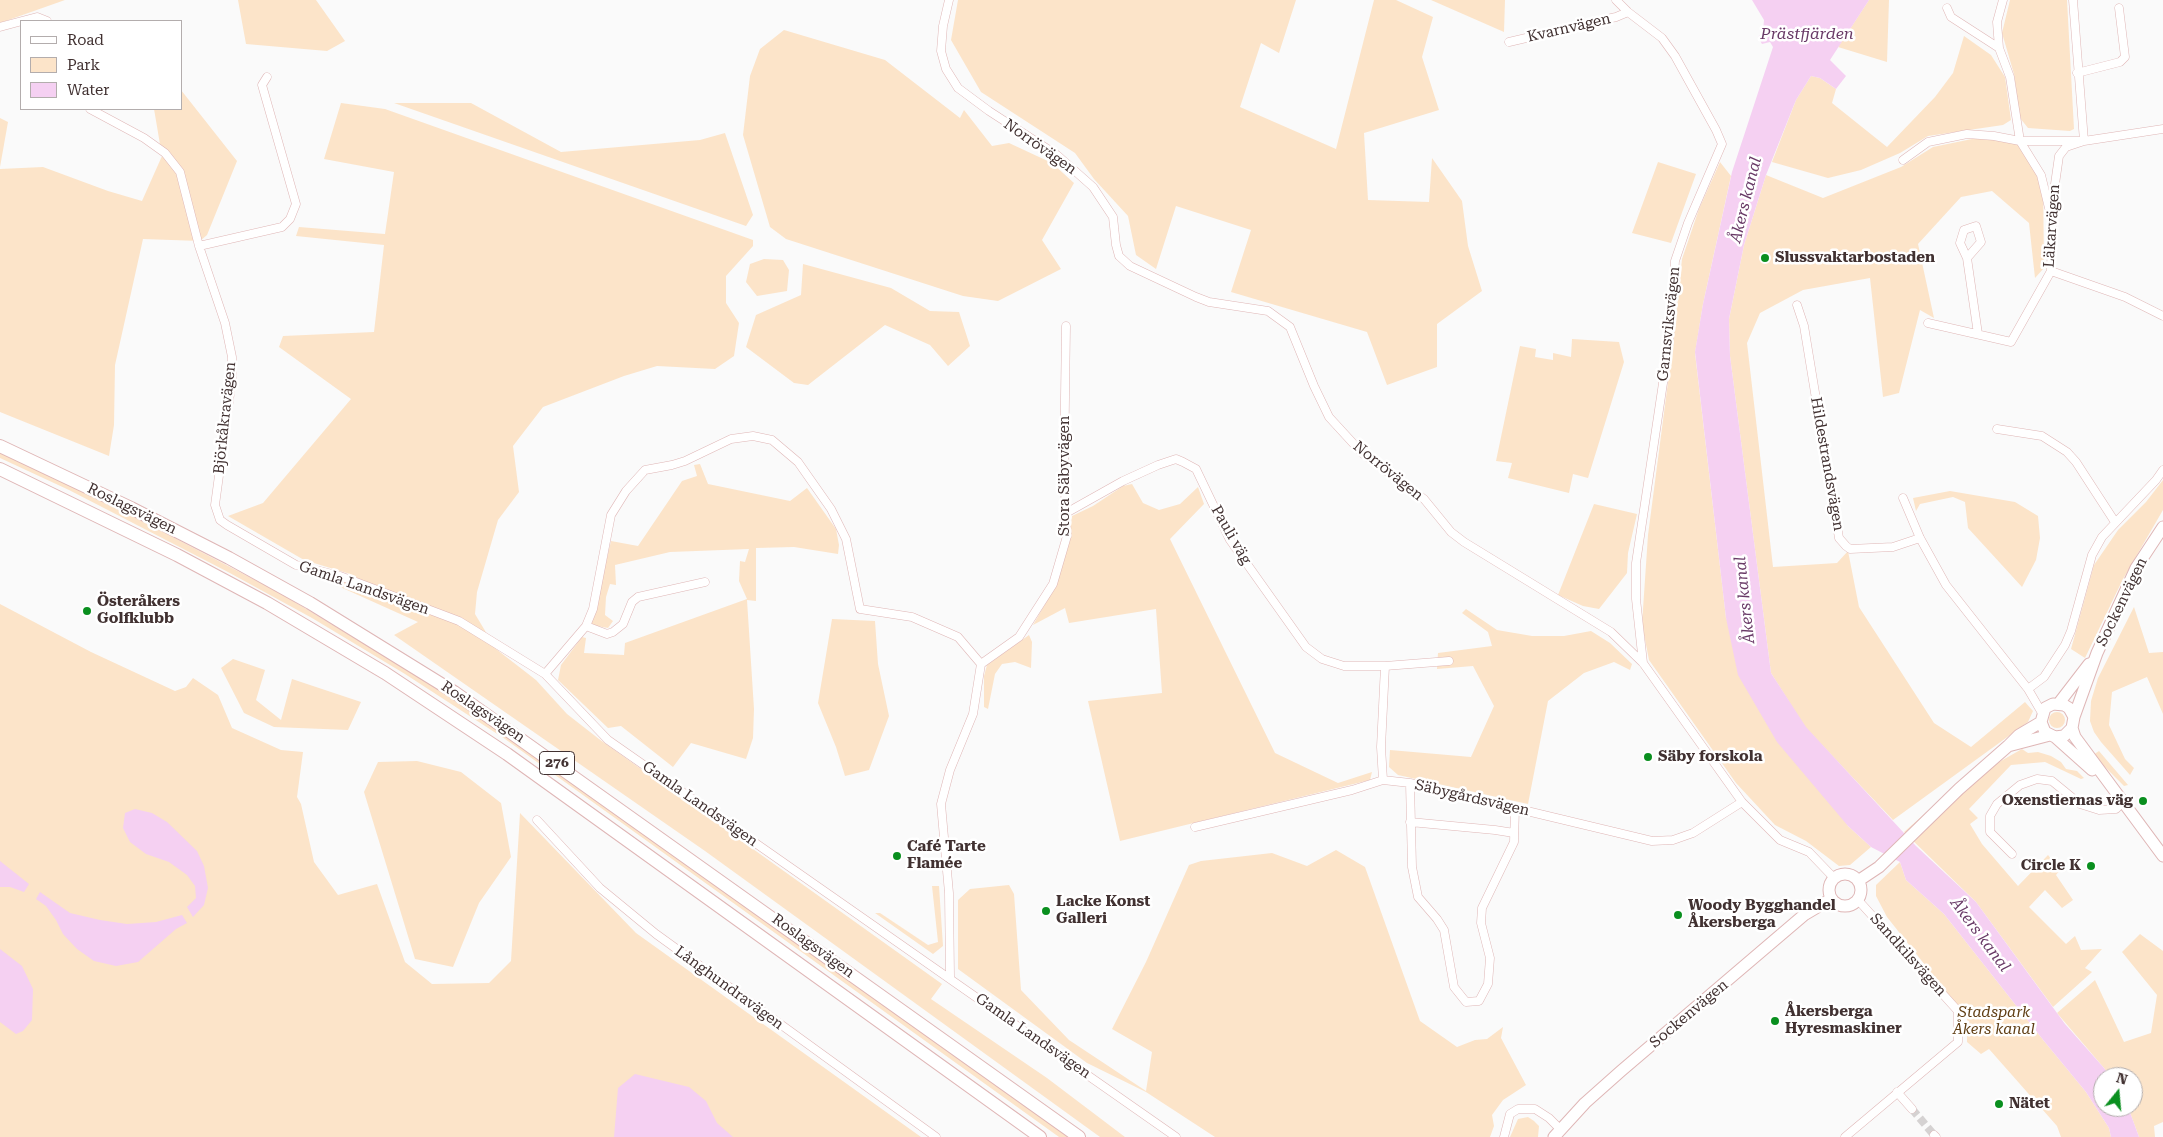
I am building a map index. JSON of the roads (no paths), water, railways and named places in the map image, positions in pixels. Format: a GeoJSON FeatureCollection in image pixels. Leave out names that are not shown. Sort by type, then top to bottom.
{"type":"FeatureCollection","features":[{"type":"Feature","properties":{"kind":"main road","name":"Roslagsvägen"},"geometry":{"type":"LineString","coordinates":[[0,446],[132,508],[237,562],[310,602],[454,692],[1079,1137]]}},
{"type":"Feature","properties":{"kind":"main road","name":"Roslagsvägen"},"geometry":{"type":"LineString","coordinates":[[0,469],[178,555],[267,603],[385,673],[507,754],[1040,1137]]}},
{"type":"Feature","properties":{"kind":"street","name":"Norrövägen"},"geometry":{"type":"LineString","coordinates":[[949,0],[943,26],[941,52],[946,69],[958,88],[989,111],[1057,155],[1093,187],[1113,217],[1119,256],[1130,266],[1196,297],[1209,302],[1268,311],[1281,319],[1290,327],[1314,386],[1330,417],[1362,453],[1424,499],[1451,532],[1464,542],[1611,632],[1643,663],[1742,802],[1780,840],[1808,852],[1834,878]]}},
{"type":"Feature","properties":{"kind":"street","name":"Garnsviksvägen"},"geometry":{"type":"LineString","coordinates":[[1616,0],[1628,12],[1662,38],[1716,130],[1722,144],[1688,223],[1675,261],[1669,343],[1636,563],[1636,599],[1643,663]]}},
{"type":"Feature","properties":{"kind":"street"},"geometry":{"type":"LineString","coordinates":[[2003,0],[1997,22],[2000,48],[2010,77],[2020,141],[2041,175],[2051,212]]}},
{"type":"Feature","properties":{"kind":"street"},"geometry":{"type":"LineString","coordinates":[[2073,0],[2077,73],[2084,141]]}},
{"type":"Feature","properties":{"kind":"street"},"geometry":{"type":"LineString","coordinates":[[1947,8],[1952,17],[2000,48]]}},
{"type":"Feature","properties":{"kind":"street"},"geometry":{"type":"LineString","coordinates":[[2077,73],[2120,62],[2125,57],[2119,8]]}},
{"type":"Feature","properties":{"kind":"street","name":"Kvarnvägen"},"geometry":{"type":"LineString","coordinates":[[1509,42],[1616,17],[1628,12]]}},
{"type":"Feature","properties":{"kind":"street"},"geometry":{"type":"LineString","coordinates":[[27,20],[37,17],[45,20]]}},
{"type":"Feature","properties":{"kind":"street"},"geometry":{"type":"LineString","coordinates":[[0,28],[20,22]]}},
{"type":"Feature","properties":{"kind":"street"},"geometry":{"type":"LineString","coordinates":[[199,246],[282,226],[290,219],[296,204],[262,85],[267,77]]}},
{"type":"Feature","properties":{"kind":"street","name":"Björkåkravägen"},"geometry":{"type":"LineString","coordinates":[[92,110],[144,138],[165,153],[180,172],[199,246],[225,323],[232,357],[232,379],[215,505]]}},
{"type":"Feature","properties":{"kind":"street"},"geometry":{"type":"LineString","coordinates":[[1903,160],[1928,142],[1966,134],[1994,136],[2020,141],[2084,141],[2163,129]]}},
{"type":"Feature","properties":{"kind":"street","name":"Läkarvägen"},"geometry":{"type":"LineString","coordinates":[[1928,323],[2011,342],[2051,271],[2051,212],[2059,156],[2066,147],[2084,141]]}},
{"type":"Feature","properties":{"kind":"street"},"geometry":{"type":"LineString","coordinates":[[1967,258],[1978,334]]}},
{"type":"Feature","properties":{"kind":"street"},"geometry":{"type":"LineString","coordinates":[[2051,271],[2125,297],[2163,316]]}},
{"type":"Feature","properties":{"kind":"street","name":"Hildestrandsvägen"},"geometry":{"type":"LineString","coordinates":[[1796,305],[1804,326],[1839,538],[1850,548],[1893,547],[1920,538]]}},
{"type":"Feature","properties":{"kind":"street","name":"Stora Säbyvägen"},"geometry":{"type":"LineString","coordinates":[[981,664],[1019,637],[1053,584],[1068,536],[1064,469],[1066,326]]}},
{"type":"Feature","properties":{"kind":"street"},"geometry":{"type":"LineString","coordinates":[[1997,429],[2042,436],[2067,452],[2076,462],[2115,522]]}},
{"type":"Feature","properties":{"kind":"street"},"geometry":{"type":"LineString","coordinates":[[545,674],[586,626],[593,608],[612,515],[618,501],[638,477],[646,470],[672,466],[731,439],[753,436],[772,440],[798,462],[831,509],[846,539],[860,609],[914,618],[958,637],[981,664],[973,714],[950,770],[941,804],[949,893],[950,978]]}},
{"type":"Feature","properties":{"kind":"street","name":"Pauli väg"},"geometry":{"type":"LineString","coordinates":[[1066,513],[1123,481],[1176,459],[1196,469],[1234,546],[1306,648],[1322,658],[1344,666],[1385,666],[1449,661]]}},
{"type":"Feature","properties":{"kind":"street"},"geometry":{"type":"LineString","coordinates":[[2028,689],[2044,677],[2072,632],[2092,555],[2102,538],[2163,470]]}},
{"type":"Feature","properties":{"kind":"street"},"geometry":{"type":"LineString","coordinates":[[1903,498],[1920,538],[1946,584],[2028,689],[2048,711]]}},
{"type":"Feature","properties":{"kind":"street","name":"Gamla Landsvägen"},"geometry":{"type":"LineString","coordinates":[[215,505],[220,520],[296,566],[340,576],[459,621],[545,674],[608,740],[1176,1137]]}},
{"type":"Feature","properties":{"kind":"street","name":"Sockenvägen"},"geometry":{"type":"LineString","coordinates":[[2008,746],[2052,736],[2064,736],[2073,722],[2097,653],[2136,568],[2163,527]]}},
{"type":"Feature","properties":{"kind":"street"},"geometry":{"type":"LineString","coordinates":[[586,626],[607,634],[613,632],[623,624],[632,602],[638,597],[705,582]]}},
{"type":"Feature","properties":{"kind":"street"},"geometry":{"type":"LineString","coordinates":[[911,627],[914,618]]}},
{"type":"Feature","properties":{"kind":"street","name":"Sockenvägen"},"geometry":{"type":"LineString","coordinates":[[1858,881],[1879,867],[1959,789],[2019,734],[2048,711],[2097,653]]}},
{"type":"Feature","properties":{"kind":"street"},"geometry":{"type":"LineString","coordinates":[[1383,780],[1381,747],[1385,666]]}},
{"type":"Feature","properties":{"kind":"street"},"geometry":{"type":"LineString","coordinates":[[2048,711],[2069,708],[2075,737],[2163,856]]}},
{"type":"Feature","properties":{"kind":"street"},"geometry":{"type":"LineString","coordinates":[[2048,711],[2042,727],[2107,782]]}},
{"type":"Feature","properties":{"kind":"street"},"geometry":{"type":"LineString","coordinates":[[2012,854],[1990,832],[1990,816],[1997,804],[2020,786],[2037,779],[2052,781],[2080,804],[2099,810],[2116,809],[2124,801]]}},
{"type":"Feature","properties":{"kind":"street","name":"Säbygårdsvägen"},"geometry":{"type":"LineString","coordinates":[[1195,827],[1352,790],[1383,780],[1410,783],[1652,841],[1673,840],[1693,833],[1742,802]]}},
{"type":"Feature","properties":{"kind":"street"},"geometry":{"type":"LineString","coordinates":[[1410,783],[1412,867],[1418,897],[1444,930],[1454,987],[1466,1002],[1479,1001],[1488,984],[1490,958],[1481,923],[1482,908],[1514,842],[1515,808]]}},
{"type":"Feature","properties":{"kind":"street","name":"Långhundravägen"},"geometry":{"type":"LineString","coordinates":[[537,820],[582,870],[650,929],[708,974],[936,1137]]}},
{"type":"Feature","properties":{"kind":"street"},"geometry":{"type":"LineString","coordinates":[[1410,822],[1514,833]]}},
{"type":"Feature","properties":{"kind":"street"},"geometry":{"type":"LineString","coordinates":[[1845,874],[1852,876],[1858,881],[1861,889],[1858,900],[1851,906],[1838,905],[1831,898],[1829,886],[1834,878],[1845,874]]}},
{"type":"Feature","properties":{"kind":"street","name":"Sockenvägen"},"geometry":{"type":"LineString","coordinates":[[1557,1133],[1585,1103],[1620,1071],[1804,915],[1831,898]]}},
{"type":"Feature","properties":{"kind":"street","name":"Sandkilsvägen"},"geometry":{"type":"LineString","coordinates":[[1845,1137],[1958,1042],[1958,1011],[1858,900]]}},
{"type":"Feature","properties":{"kind":"street"},"geometry":{"type":"LineString","coordinates":[[1897,1092],[1912,1109]]}},
{"type":"Feature","properties":{"kind":"street"},"geometry":{"type":"LineString","coordinates":[[1504,1137],[1510,1114],[1518,1109],[1535,1109],[1549,1118],[1557,1133]]}},
{"type":"Feature","properties":{"kind":"water"},"geometry":{"type":"Polygon","coordinates":[[[1752,0],[1869,0],[1830,60],[1846,76],[1836,89],[1820,78],[1811,76],[1796,100],[1766,175],[1744,245],[1729,319],[1730,356],[1771,673],[1806,727],[1916,846],[1976,902],[2065,1024],[2103,1067],[2093,1067],[2093,1103],[1944,914],[1906,880],[1900,862],[1871,847],[1848,826],[1777,742],[1738,675],[1726,618],[1695,352],[1703,304],[1732,172],[1773,47],[1770,42],[1762,44],[1758,37],[1763,32],[1764,20],[1752,0]]]}},
{"type":"Feature","properties":{"kind":"water"},"geometry":{"type":"Polygon","coordinates":[[[135,809],[152,813],[167,822],[197,851],[204,866],[208,888],[204,905],[193,917],[187,907],[196,898],[195,886],[187,875],[169,862],[146,854],[130,842],[123,828],[125,813],[135,809]]]}},
{"type":"Feature","properties":{"kind":"water"},"geometry":{"type":"Polygon","coordinates":[[[0,861],[29,884],[24,892],[10,887],[0,887],[0,861]]]}},
{"type":"Feature","properties":{"kind":"water"},"geometry":{"type":"Polygon","coordinates":[[[40,892],[70,913],[100,920],[127,924],[156,922],[182,915],[187,923],[176,929],[138,962],[116,966],[94,961],[77,949],[63,934],[46,906],[36,899],[40,892]]]}},
{"type":"Feature","properties":{"kind":"water"},"geometry":{"type":"Polygon","coordinates":[[[0,949],[22,966],[33,989],[32,1020],[23,1031],[16,1034],[0,1022],[0,949]]]}},
{"type":"Feature","properties":{"kind":"water"},"geometry":{"type":"Polygon","coordinates":[[[635,1074],[689,1087],[706,1101],[717,1123],[733,1137],[614,1137],[618,1088],[635,1074]]]}},
{"type":"Feature","properties":{"kind":"water"},"geometry":{"type":"Polygon","coordinates":[[[2102,1117],[2132,1117],[2139,1137],[2111,1137],[2109,1128],[2102,1117]]]}},
{"type":"Feature","properties":{"kind":"tunnel"},"geometry":{"type":"LineString","coordinates":[[1912,1109],[1934,1135]]}},
{"type":"Feature","properties":{"kind":"place","name":"Slussvaktarbostaden"},"geometry":{"type":"Point","coordinates":[1765,258]}},
{"type":"Feature","properties":{"kind":"place","name":"Österåkers Golfklubb"},"geometry":{"type":"Point","coordinates":[87,611]}},
{"type":"Feature","properties":{"kind":"place","name":"Säby forskola"},"geometry":{"type":"Point","coordinates":[1648,757]}},
{"type":"Feature","properties":{"kind":"place","name":"Oxenstiernas väg"},"geometry":{"type":"Point","coordinates":[2143,801]}},
{"type":"Feature","properties":{"kind":"place","name":"Café Tarte Flamée"},"geometry":{"type":"Point","coordinates":[897,856]}},
{"type":"Feature","properties":{"kind":"place","name":"Circle K"},"geometry":{"type":"Point","coordinates":[2091,866]}},
{"type":"Feature","properties":{"kind":"place","name":"Lacke Konst Galleri"},"geometry":{"type":"Point","coordinates":[1046,911]}},
{"type":"Feature","properties":{"kind":"place","name":"Woody Bygghandel Åkersberga"},"geometry":{"type":"Point","coordinates":[1678,915]}},
{"type":"Feature","properties":{"kind":"place","name":"Åkersberga Hyresmaskiner"},"geometry":{"type":"Point","coordinates":[1775,1021]}},
{"type":"Feature","properties":{"kind":"place","name":"Nätet"},"geometry":{"type":"Point","coordinates":[1999,1104]}},
{"type":"Feature","properties":{"kind":"water label","name":"Prästfjärden"},"geometry":{"type":"Point","coordinates":[1807,34]}},
{"type":"Feature","properties":{"kind":"water label","name":"Åkers kanal"},"geometry":{"type":"Point","coordinates":[1746,200]}},
{"type":"Feature","properties":{"kind":"water label","name":"Åkers kanal"},"geometry":{"type":"Point","coordinates":[1745,600]}},
{"type":"Feature","properties":{"kind":"water label","name":"Åkers kanal"},"geometry":{"type":"Point","coordinates":[1980,935]}},
{"type":"Feature","properties":{"kind":"park label","name":"Stadspark Åkers kanal"},"geometry":{"type":"Point","coordinates":[1994,1022]}}]}
